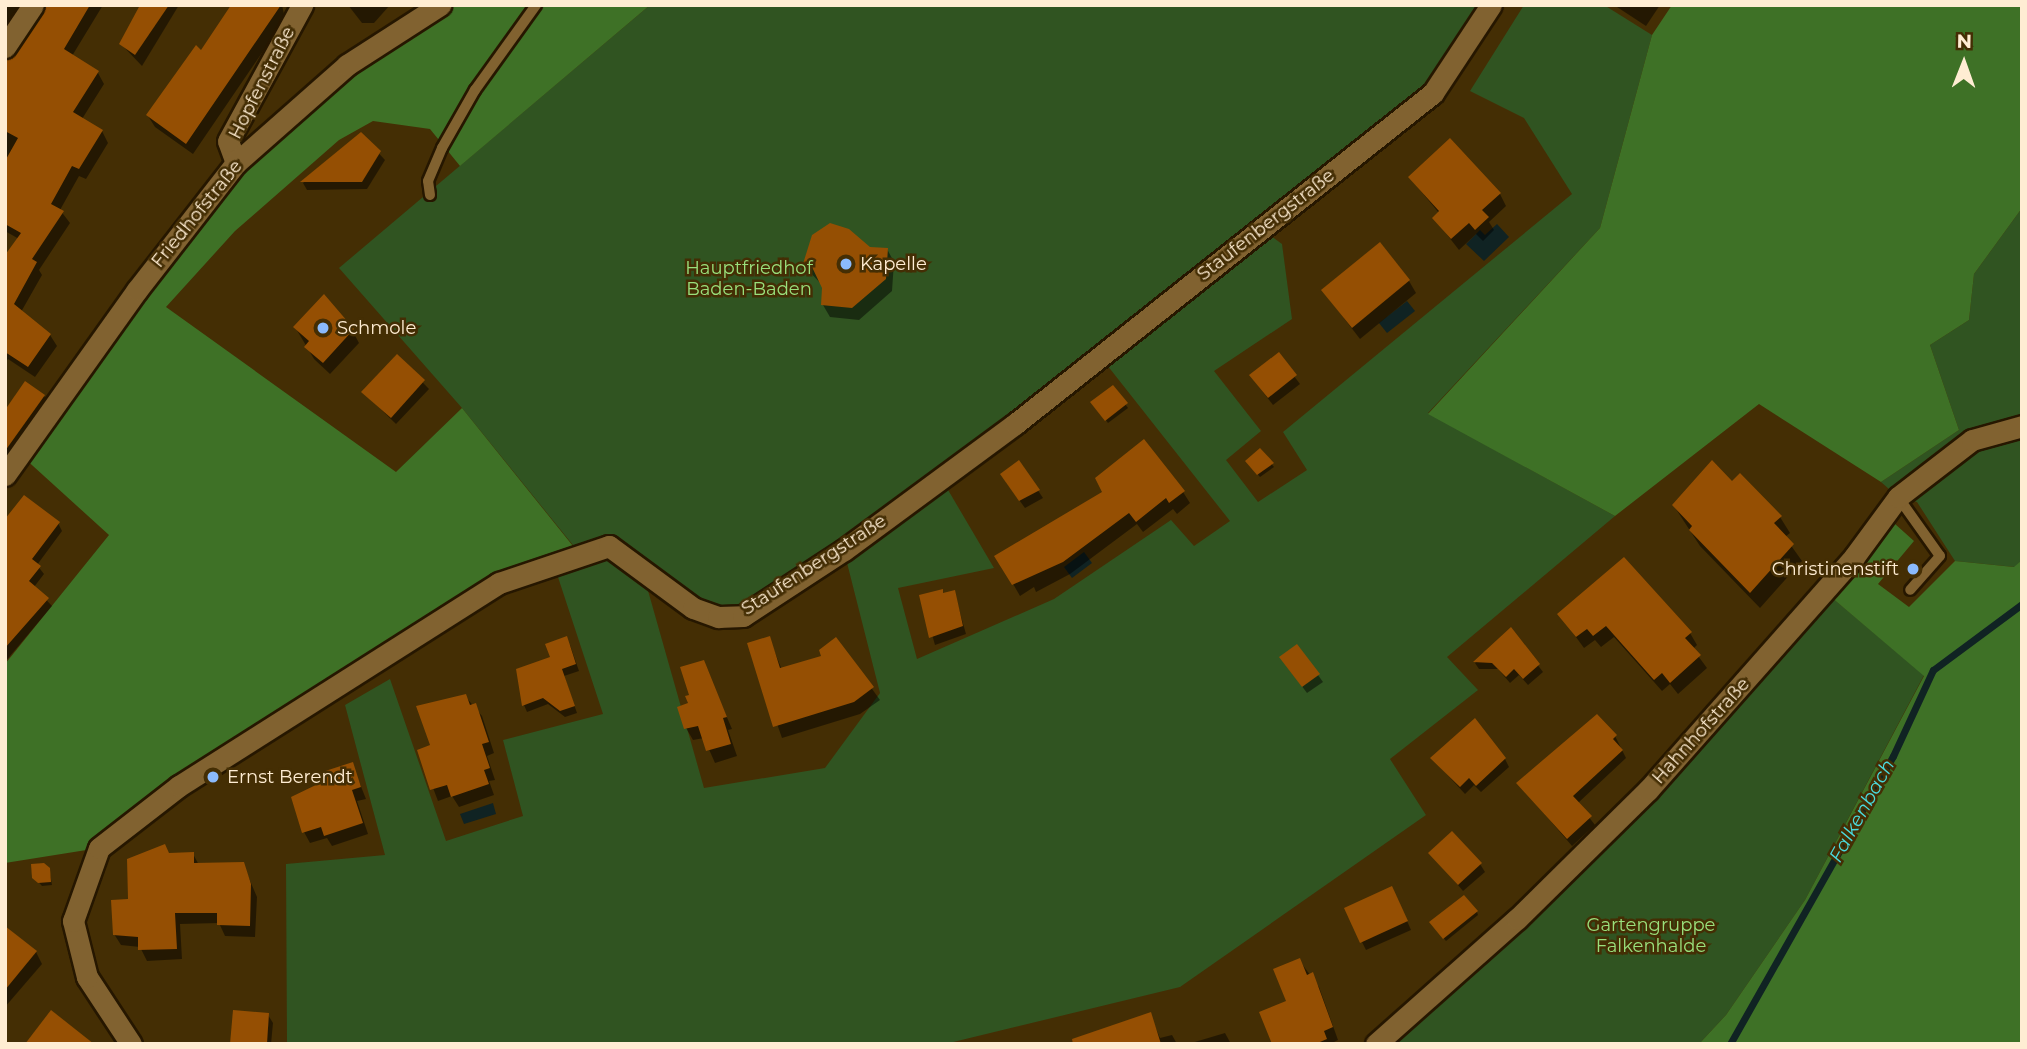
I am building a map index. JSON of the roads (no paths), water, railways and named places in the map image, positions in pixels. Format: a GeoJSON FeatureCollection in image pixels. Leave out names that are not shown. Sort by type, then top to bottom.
{"type":"FeatureCollection","features":[{"type":"Feature","properties":{"kind":"street"},"geometry":{"type":"LineString","coordinates":[[5,47],[33,5]]}},
{"type":"Feature","properties":{"kind":"street","name":"Hopfenstraße"},"geometry":{"type":"LineString","coordinates":[[236,163],[228,141],[302,5]]}},
{"type":"Feature","properties":{"kind":"street","name":"Friedhofstraße"},"geometry":{"type":"LineString","coordinates":[[5,475],[137,290],[236,163],[347,65],[440,5]]}},
{"type":"Feature","properties":{"kind":"street","name":"Staufenbergstraße"},"geometry":{"type":"LineString","coordinates":[[131,1044],[87,977],[73,920],[99,848],[179,786],[499,583],[609,546],[693,608],[718,617],[743,616],[844,550],[1015,425],[1433,93],[1491,5]]}},
{"type":"Feature","properties":{"kind":"street","name":"Hahnhofstraße"},"geometry":{"type":"LineString","coordinates":[[1376,1044],[1517,919],[1648,790],[1854,557],[1898,497],[1972,440],[2022,426]]}},
{"type":"Feature","properties":{"kind":"lane"},"geometry":{"type":"LineString","coordinates":[[430,195],[428,181],[442,148],[475,90],[537,5]]}},
{"type":"Feature","properties":{"kind":"lane"},"geometry":{"type":"LineString","coordinates":[[1898,497],[1940,556],[1910,590]]}},
{"type":"Feature","properties":{"kind":"water"},"geometry":{"type":"Polygon","coordinates":[[[1497,224],[1509,237],[1484,261],[1466,244],[1480,230],[1485,235],[1497,224]]]}},
{"type":"Feature","properties":{"kind":"water"},"geometry":{"type":"Polygon","coordinates":[[[1407,301],[1415,311],[1387,333],[1379,323],[1407,301]]]}},
{"type":"Feature","properties":{"kind":"water"},"geometry":{"type":"Polygon","coordinates":[[[1084,552],[1092,563],[1072,578],[1064,567],[1084,552]]]}},
{"type":"Feature","properties":{"kind":"water"},"geometry":{"type":"Polygon","coordinates":[[[493,803],[496,814],[464,824],[460,814],[493,803]]]}},
{"type":"Feature","properties":{"kind":"waterway","name":"Falkenbach"},"geometry":{"type":"LineString","coordinates":[[1730,1044],[1893,756],[1933,670],[2022,604]]}},
{"type":"Feature","properties":{"kind":"place","name":"Kapelle"},"geometry":{"type":"Point","coordinates":[846,264]}},
{"type":"Feature","properties":{"kind":"place","name":"Schmole"},"geometry":{"type":"Point","coordinates":[323,328]}},
{"type":"Feature","properties":{"kind":"place","name":"Christinenstift"},"geometry":{"type":"Point","coordinates":[1913,569]}},
{"type":"Feature","properties":{"kind":"place","name":"Ernst Berendt"},"geometry":{"type":"Point","coordinates":[213,777]}},
{"type":"Feature","properties":{"kind":"park label","name":"Hauptfriedhof Baden-Baden"},"geometry":{"type":"Point","coordinates":[749,279]}},
{"type":"Feature","properties":{"kind":"park label","name":"Gartengruppe Falkenhalde"},"geometry":{"type":"Point","coordinates":[1651,936]}}]}
